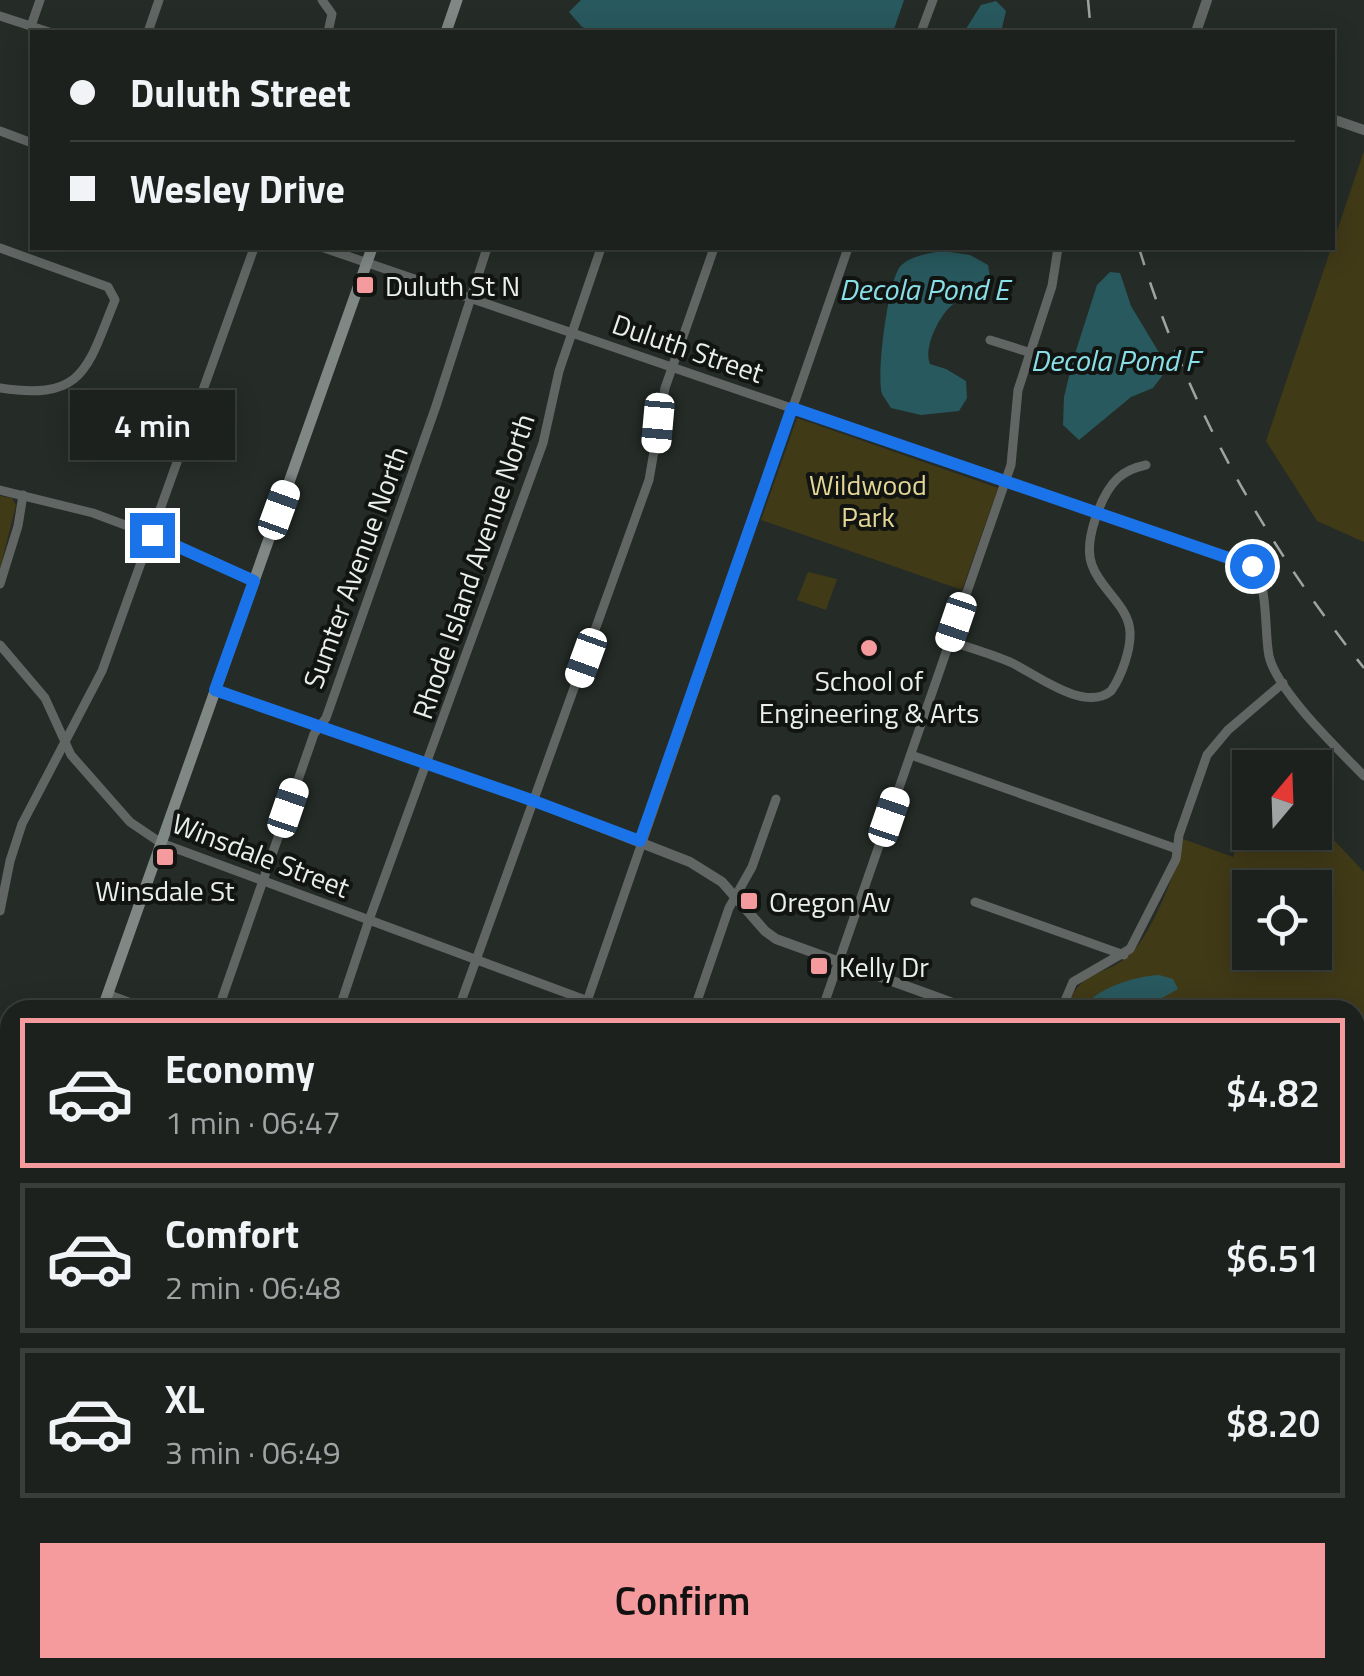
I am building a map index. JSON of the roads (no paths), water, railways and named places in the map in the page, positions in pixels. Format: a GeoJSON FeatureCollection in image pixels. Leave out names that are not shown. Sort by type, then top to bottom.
{"type":"FeatureCollection","features":[{"type":"Feature","properties":{"kind":"main road"},"geometry":{"type":"LineString","coordinates":[[447,30],[457,0]]}},
{"type":"Feature","properties":{"kind":"main road"},"geometry":{"type":"LineString","coordinates":[[105,1000],[371,250]]}},
{"type":"Feature","properties":{"kind":"street"},"geometry":{"type":"LineString","coordinates":[[30,26],[40,0]]}},
{"type":"Feature","properties":{"kind":"street"},"geometry":{"type":"LineString","coordinates":[[149,30],[160,0]]}},
{"type":"Feature","properties":{"kind":"street"},"geometry":{"type":"LineString","coordinates":[[322,0],[330,8],[328,30]]}},
{"type":"Feature","properties":{"kind":"street"},"geometry":{"type":"LineString","coordinates":[[923,30],[932,0]]}},
{"type":"Feature","properties":{"kind":"street"},"geometry":{"type":"LineString","coordinates":[[1197,30],[1207,0]]}},
{"type":"Feature","properties":{"kind":"street"},"geometry":{"type":"LineString","coordinates":[[0,16],[43,30]]}},
{"type":"Feature","properties":{"kind":"street"},"geometry":{"type":"LineString","coordinates":[[1335,121],[1364,130]]}},
{"type":"Feature","properties":{"kind":"street"},"geometry":{"type":"LineString","coordinates":[[0,132],[30,142]]}},
{"type":"Feature","properties":{"kind":"street"},"geometry":{"type":"LineString","coordinates":[[0,248],[113,291],[115,300],[86,367],[78,376],[56,390],[0,388]]}},
{"type":"Feature","properties":{"kind":"street"},"geometry":{"type":"LineString","coordinates":[[0,911],[5,860],[36,793],[102,671],[253,250]]}},
{"type":"Feature","properties":{"kind":"street","name":"Duluth Street"},"geometry":{"type":"LineString","coordinates":[[330,250],[1252,566],[1260,577],[1268,649],[1282,683]]}},
{"type":"Feature","properties":{"kind":"street","name":"Sumter Avenue North"},"geometry":{"type":"LineString","coordinates":[[221,1000],[314,734],[326,718],[486,250]]}},
{"type":"Feature","properties":{"kind":"street","name":"Rhode Island Avenue North"},"geometry":{"type":"LineString","coordinates":[[342,1000],[543,444],[572,332],[599,250]]}},
{"type":"Feature","properties":{"kind":"street"},"geometry":{"type":"LineString","coordinates":[[462,1000],[649,480],[661,406],[713,250]]}},
{"type":"Feature","properties":{"kind":"street"},"geometry":{"type":"LineString","coordinates":[[588,1000],[847,250]]}},
{"type":"Feature","properties":{"kind":"street"},"geometry":{"type":"LineString","coordinates":[[825,1000],[1006,481],[1014,444],[1018,390],[1052,286],[1058,250]]}},
{"type":"Feature","properties":{"kind":"street"},"geometry":{"type":"LineString","coordinates":[[990,340],[1028,352]]}},
{"type":"Feature","properties":{"kind":"street"},"geometry":{"type":"LineString","coordinates":[[950,641],[1000,658],[1053,686],[1089,699],[1111,692],[1130,630],[1123,612],[1097,575],[1090,558],[1091,538],[1110,488],[1132,468],[1146,464]]}},
{"type":"Feature","properties":{"kind":"street"},"geometry":{"type":"LineString","coordinates":[[0,490],[93,513],[254,581]]}},
{"type":"Feature","properties":{"kind":"street"},"geometry":{"type":"LineString","coordinates":[[0,584],[24,495]]}},
{"type":"Feature","properties":{"kind":"street","name":"Winsdale Street"},"geometry":{"type":"LineString","coordinates":[[0,644],[45,698],[70,755],[130,822],[161,843],[476,960],[572,1000]]}},
{"type":"Feature","properties":{"kind":"street"},"geometry":{"type":"LineString","coordinates":[[1065,1000],[1073,982],[1124,955],[1176,858],[1178,835],[1207,755],[1228,730],[1282,683],[1364,776]]}},
{"type":"Feature","properties":{"kind":"street"},"geometry":{"type":"LineString","coordinates":[[215,690],[640,841],[712,874],[776,939],[935,1000]]}},
{"type":"Feature","properties":{"kind":"street"},"geometry":{"type":"LineString","coordinates":[[910,755],[1177,849]]}},
{"type":"Feature","properties":{"kind":"street"},"geometry":{"type":"LineString","coordinates":[[698,1000],[776,799]]}},
{"type":"Feature","properties":{"kind":"street"},"geometry":{"type":"LineString","coordinates":[[975,902],[1124,955]]}},
{"type":"Feature","properties":{"kind":"street"},"geometry":{"type":"LineString","coordinates":[[107,994],[123,1000]]}},
{"type":"Feature","properties":{"kind":"water"},"geometry":{"type":"Polygon","coordinates":[[[581,0],[904,0],[894,30],[590,30],[569,12],[581,0]]]}},
{"type":"Feature","properties":{"kind":"water"},"geometry":{"type":"Polygon","coordinates":[[[996,1],[1006,11],[1001,30],[965,30],[981,5],[996,1]]]}},
{"type":"Feature","properties":{"kind":"water","name":"Decola Pond E"},"geometry":{"type":"Polygon","coordinates":[[[943,251],[970,255],[988,265],[992,290],[952,305],[930,341],[930,364],[966,381],[967,398],[959,411],[921,415],[891,408],[882,394],[884,330],[899,268],[913,258],[943,251]]]}},
{"type":"Feature","properties":{"kind":"water","name":"Decola Pond F"},"geometry":{"type":"Polygon","coordinates":[[[1110,272],[1120,273],[1131,306],[1161,356],[1165,372],[1153,388],[1131,397],[1079,440],[1063,425],[1064,397],[1097,285],[1110,272]]]}},
{"type":"Feature","properties":{"kind":"water"},"geometry":{"type":"Polygon","coordinates":[[[1159,975],[1173,979],[1178,989],[1159,1000],[1090,1000],[1116,985],[1159,975]]]}},
{"type":"Feature","properties":{"kind":"railway"},"geometry":{"type":"LineString","coordinates":[[1088,0],[1091,30]]}},
{"type":"Feature","properties":{"kind":"railway"},"geometry":{"type":"LineString","coordinates":[[1140,250],[1180,361],[1232,469],[1293,571],[1364,668]]}},
{"type":"Feature","properties":{"kind":"place","name":"Duluth St N"},"geometry":{"type":"Point","coordinates":[365,285]}},
{"type":"Feature","properties":{"kind":"place","name":"School of Engineering & Arts"},"geometry":{"type":"Point","coordinates":[869,648]}},
{"type":"Feature","properties":{"kind":"place","name":"Winsdale St"},"geometry":{"type":"Point","coordinates":[165,857]}},
{"type":"Feature","properties":{"kind":"place","name":"Oregon Av"},"geometry":{"type":"Point","coordinates":[749,901]}},
{"type":"Feature","properties":{"kind":"place","name":"Kelly Dr"},"geometry":{"type":"Point","coordinates":[819,966]}},
{"type":"Feature","properties":{"kind":"park label","name":"Wildwood Park"},"geometry":{"type":"Point","coordinates":[868,500]}}]}
